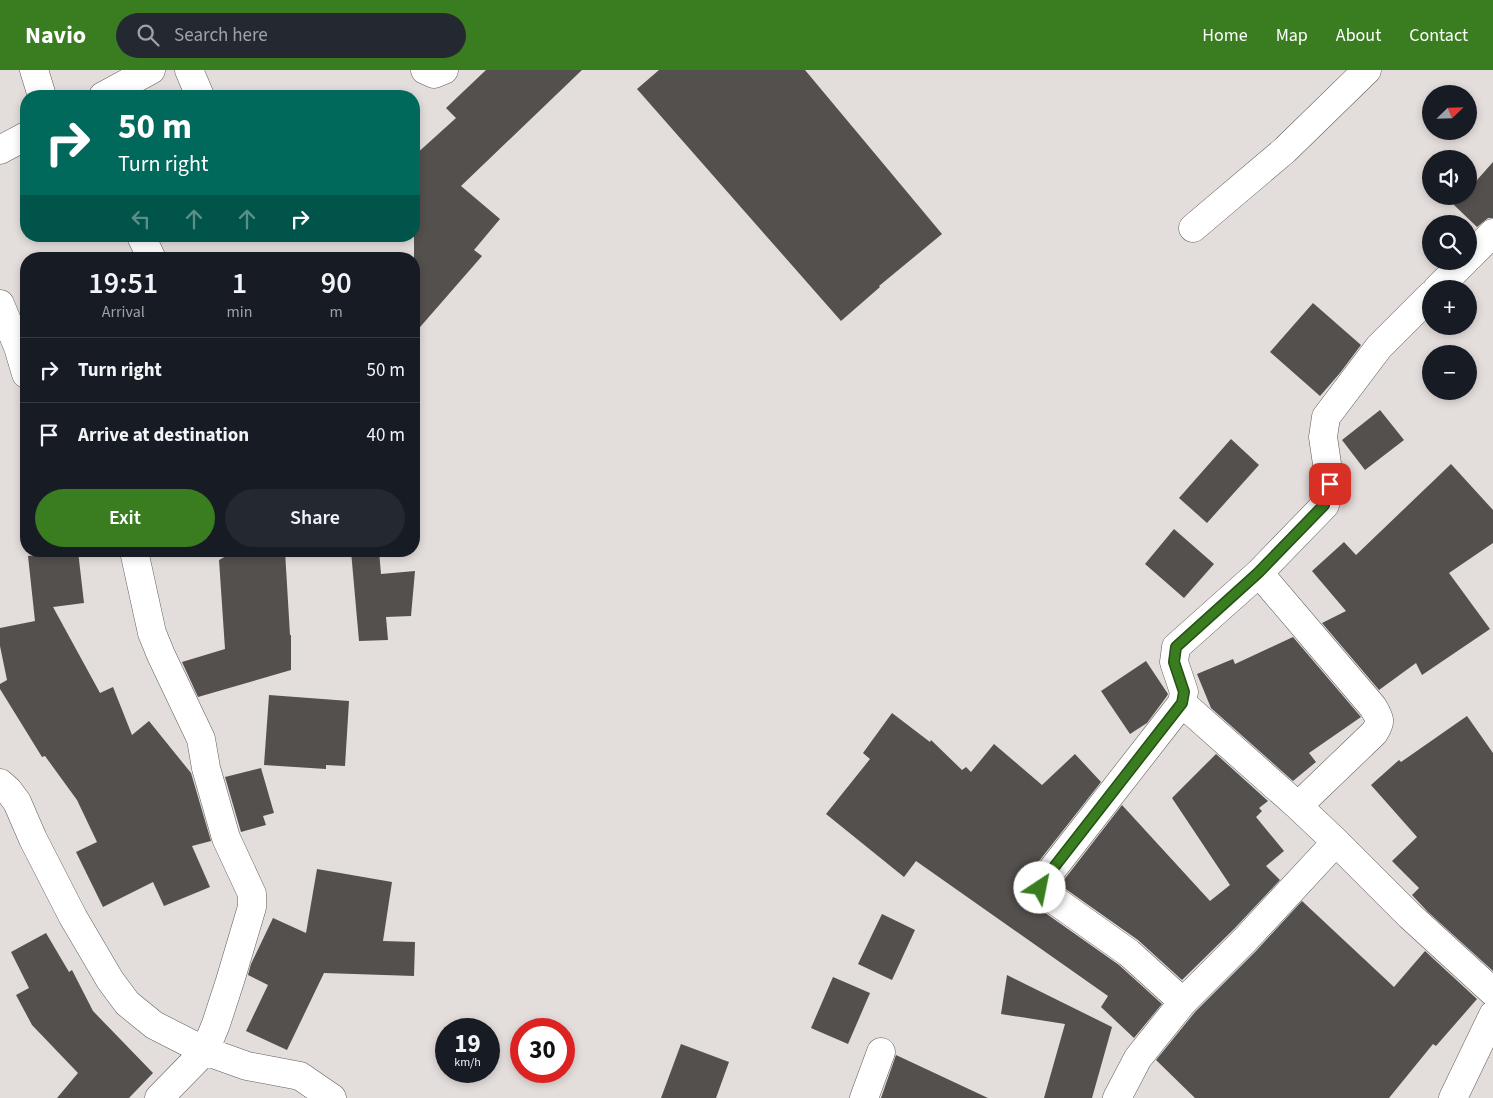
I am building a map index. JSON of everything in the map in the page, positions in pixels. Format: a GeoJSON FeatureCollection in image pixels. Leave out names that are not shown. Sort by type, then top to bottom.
{"type":"FeatureCollection","features":[{"type":"Feature","properties":{"kind":"street"},"geometry":{"type":"LineString","coordinates":[[34,70],[40,90]]}},
{"type":"Feature","properties":{"kind":"street"},"geometry":{"type":"LineString","coordinates":[[114,90],[150,70]]}},
{"type":"Feature","properties":{"kind":"street"},"geometry":{"type":"LineString","coordinates":[[189,70],[197,90]]}},
{"type":"Feature","properties":{"kind":"street"},"geometry":{"type":"LineString","coordinates":[[425,70],[434,74],[444,70]]}},
{"type":"Feature","properties":{"kind":"street"},"geometry":{"type":"LineString","coordinates":[[1193,228],[1284,150],[1367,70]]}},
{"type":"Feature","properties":{"kind":"street"},"geometry":{"type":"LineString","coordinates":[[0,150],[20,139]]}},
{"type":"Feature","properties":{"kind":"street"},"geometry":{"type":"LineString","coordinates":[[1477,249],[1493,233]]}},
{"type":"Feature","properties":{"kind":"street"},"geometry":{"type":"LineString","coordinates":[[1446,280],[1456,270]]}},
{"type":"Feature","properties":{"kind":"street"},"geometry":{"type":"LineString","coordinates":[[0,304],[20,354]]}},
{"type":"Feature","properties":{"kind":"street"},"geometry":{"type":"LineString","coordinates":[[1183,1002],[1129,953],[1040,888],[1044,880],[1182,703],[1184,692],[1174,662],[1176,647],[1258,573],[1324,505],[1330,484],[1323,437],[1326,417],[1379,347],[1422,304]]}},
{"type":"Feature","properties":{"kind":"street"},"geometry":{"type":"LineString","coordinates":[[135,557],[152,633],[201,739],[206,768],[226,838],[252,894],[252,907],[230,981],[205,1051],[159,1098]]}},
{"type":"Feature","properties":{"kind":"street"},"geometry":{"type":"LineString","coordinates":[[1258,573],[1373,707],[1379,717],[1380,724],[1374,733],[1298,806]]}},
{"type":"Feature","properties":{"kind":"street"},"geometry":{"type":"LineString","coordinates":[[1182,703],[1298,806],[1410,916],[1493,992]]}},
{"type":"Feature","properties":{"kind":"street"},"geometry":{"type":"LineString","coordinates":[[0,783],[17,802],[33,839],[73,917],[110,980],[127,1003],[154,1025],[205,1051],[247,1066],[300,1076],[332,1098]]}},
{"type":"Feature","properties":{"kind":"street"},"geometry":{"type":"LineString","coordinates":[[1117,1098],[1138,1058],[1183,1002],[1245,940],[1336,842]]}},
{"type":"Feature","properties":{"kind":"street"},"geometry":{"type":"LineString","coordinates":[[1453,1098],[1493,1015]]}},
{"type":"Feature","properties":{"kind":"street"},"geometry":{"type":"LineString","coordinates":[[864,1098],[881,1052]]}},
{"type":"Feature","properties":{"kind":"building"},"geometry":{"type":"Polygon","coordinates":[[[486,70],[582,70],[461,186],[500,219],[474,250],[482,256],[420,327],[420,252],[414,252],[414,242],[420,242],[420,151],[456,118],[446,108],[486,70]]]}},
{"type":"Feature","properties":{"kind":"building"},"geometry":{"type":"Polygon","coordinates":[[[659,70],[805,70],[942,234],[879,286],[841,321],[637,89],[659,70]]]}},
{"type":"Feature","properties":{"kind":"building"},"geometry":{"type":"Polygon","coordinates":[[[1493,162],[1493,218],[1488,218],[1477,227],[1477,215],[1464,215],[1454,205],[1477,205],[1477,180],[1493,162]]]}},
{"type":"Feature","properties":{"kind":"building"},"geometry":{"type":"Polygon","coordinates":[[[1313,303],[1361,345],[1320,396],[1270,352],[1313,303]]]}},
{"type":"Feature","properties":{"kind":"building"},"geometry":{"type":"Polygon","coordinates":[[[1380,410],[1404,440],[1365,470],[1342,440],[1380,410]]]}},
{"type":"Feature","properties":{"kind":"building"},"geometry":{"type":"Polygon","coordinates":[[[1231,439],[1259,465],[1207,523],[1179,498],[1231,439]]]}},
{"type":"Feature","properties":{"kind":"building"},"geometry":{"type":"Polygon","coordinates":[[[1451,464],[1493,510],[1493,543],[1449,573],[1490,629],[1422,675],[1416,663],[1379,690],[1322,623],[1346,611],[1312,571],[1344,542],[1356,555],[1451,464]]]}},
{"type":"Feature","properties":{"kind":"building"},"geometry":{"type":"Polygon","coordinates":[[[1174,529],[1214,564],[1184,598],[1145,564],[1174,529]]]}},
{"type":"Feature","properties":{"kind":"building"},"geometry":{"type":"Polygon","coordinates":[[[28,557],[79,557],[84,603],[53,607],[100,693],[113,687],[132,735],[149,721],[191,773],[211,841],[192,846],[210,887],[164,906],[153,882],[103,907],[76,852],[97,842],[77,800],[45,756],[42,757],[0,689],[0,684],[7,680],[0,646],[0,628],[35,621],[28,557]]]}},
{"type":"Feature","properties":{"kind":"building"},"geometry":{"type":"Polygon","coordinates":[[[224,557],[285,557],[291,635],[291,670],[198,697],[182,662],[225,649],[219,560],[224,557]]]}},
{"type":"Feature","properties":{"kind":"building"},"geometry":{"type":"Polygon","coordinates":[[[352,557],[380,557],[381,574],[415,571],[411,616],[386,617],[388,640],[359,641],[352,557]]]}},
{"type":"Feature","properties":{"kind":"building"},"geometry":{"type":"Polygon","coordinates":[[[1293,637],[1361,717],[1309,753],[1316,762],[1293,781],[1211,708],[1197,674],[1233,659],[1235,664],[1293,637]]]}},
{"type":"Feature","properties":{"kind":"building"},"geometry":{"type":"Polygon","coordinates":[[[1146,661],[1168,694],[1147,723],[1130,734],[1101,691],[1146,661]]]}},
{"type":"Feature","properties":{"kind":"building"},"geometry":{"type":"Polygon","coordinates":[[[269,695],[349,701],[345,766],[326,765],[326,769],[264,765],[269,695]]]}},
{"type":"Feature","properties":{"kind":"building"},"geometry":{"type":"Polygon","coordinates":[[[892,713],[930,742],[931,740],[962,770],[966,767],[971,772],[994,744],[1042,785],[1075,754],[1101,782],[1032,870],[1026,879],[1024,888],[1034,905],[1119,965],[1162,1004],[1134,1038],[1101,1007],[1108,996],[916,861],[904,877],[826,814],[870,759],[863,753],[892,713]]]}},
{"type":"Feature","properties":{"kind":"building"},"geometry":{"type":"Polygon","coordinates":[[[1467,716],[1493,753],[1493,971],[1412,895],[1419,888],[1392,861],[1417,837],[1371,785],[1399,760],[1401,762],[1467,716]]]}},
{"type":"Feature","properties":{"kind":"building"},"geometry":{"type":"Polygon","coordinates":[[[1216,754],[1268,801],[1259,808],[1262,811],[1256,817],[1284,851],[1266,866],[1280,880],[1182,980],[1138,940],[1060,885],[1122,805],[1210,901],[1230,885],[1172,798],[1216,754]]]}},
{"type":"Feature","properties":{"kind":"building"},"geometry":{"type":"Polygon","coordinates":[[[261,768],[274,813],[263,816],[266,825],[241,832],[225,777],[261,768]]]}},
{"type":"Feature","properties":{"kind":"building"},"geometry":{"type":"Polygon","coordinates":[[[317,869],[392,882],[383,941],[415,942],[414,976],[324,973],[287,1050],[246,1031],[268,985],[248,975],[251,964],[273,918],[306,933],[317,869]]]}},
{"type":"Feature","properties":{"kind":"building"},"geometry":{"type":"Polygon","coordinates":[[[1302,901],[1394,987],[1425,951],[1477,999],[1436,1046],[1433,1044],[1389,1098],[1195,1098],[1156,1060],[1195,1012],[1256,951],[1302,901]]]}},
{"type":"Feature","properties":{"kind":"building"},"geometry":{"type":"Polygon","coordinates":[[[882,914],[915,930],[892,980],[858,964],[882,914]]]}},
{"type":"Feature","properties":{"kind":"building"},"geometry":{"type":"Polygon","coordinates":[[[46,933],[69,972],[72,970],[93,1011],[153,1073],[129,1098],[57,1098],[78,1073],[32,1025],[16,995],[29,988],[11,952],[46,933]]]}},
{"type":"Feature","properties":{"kind":"building"},"geometry":{"type":"Polygon","coordinates":[[[1007,975],[1112,1027],[1092,1098],[1044,1098],[1065,1024],[1001,1014],[1007,975]]]}},
{"type":"Feature","properties":{"kind":"building"},"geometry":{"type":"Polygon","coordinates":[[[833,977],[870,993],[848,1044],[811,1028],[833,977]]]}},
{"type":"Feature","properties":{"kind":"building"},"geometry":{"type":"Polygon","coordinates":[[[681,1044],[729,1062],[716,1098],[661,1098],[681,1044]]]}},
{"type":"Feature","properties":{"kind":"building"},"geometry":{"type":"Polygon","coordinates":[[[896,1055],[988,1098],[881,1098],[896,1055]]]}},
{"type":"Feature","properties":{"kind":"route"},"geometry":{"type":"LineString","coordinates":[[1040,888],[1044,880],[1182,703],[1184,692],[1174,662],[1176,647],[1258,573],[1324,505],[1330,484]]}}]}
